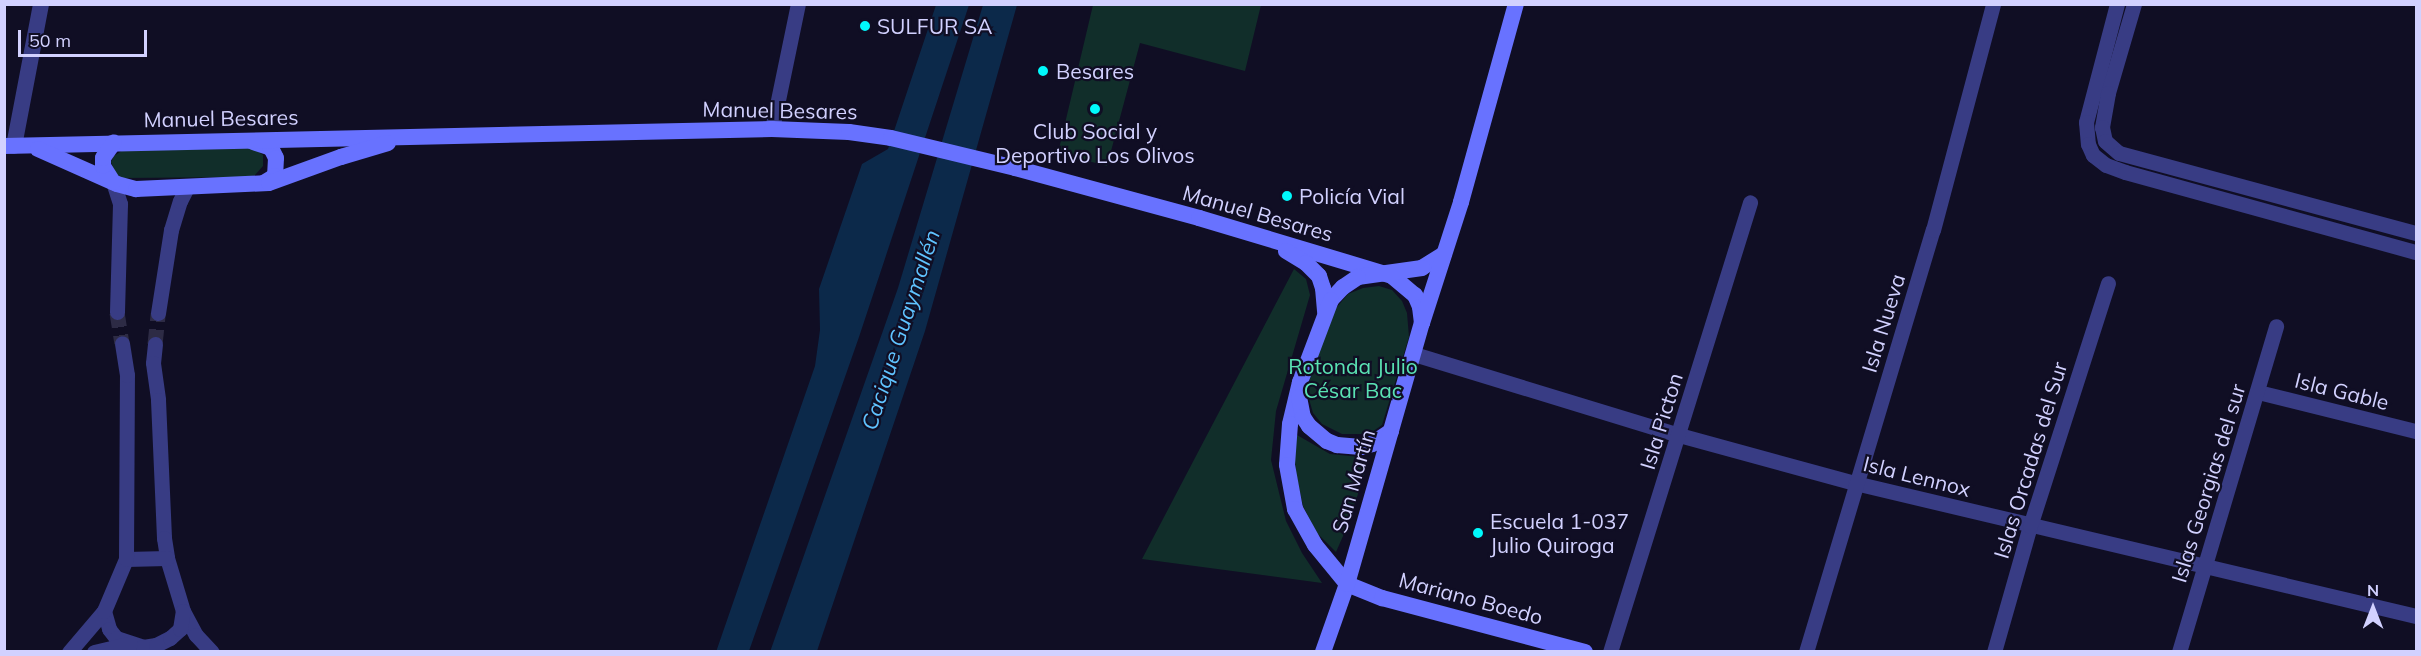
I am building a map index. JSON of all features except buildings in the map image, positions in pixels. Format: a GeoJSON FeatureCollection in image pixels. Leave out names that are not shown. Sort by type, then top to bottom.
{"type":"FeatureCollection","features":[{"type":"Feature","properties":{"kind":"main road","name":"San Martín"},"geometry":{"type":"LineString","coordinates":[[1323,651],[1347,584],[1516,4]]}},
{"type":"Feature","properties":{"kind":"main road","name":"Manuel Besares"},"geometry":{"type":"LineString","coordinates":[[16,146],[772,129],[849,132],[891,138],[973,158],[1380,272]]}},
{"type":"Feature","properties":{"kind":"main road","name":"Manuel Besares"},"geometry":{"type":"LineString","coordinates":[[16,146],[136,189],[263,184],[294,176],[341,157],[412,137]]}},
{"type":"Feature","properties":{"kind":"main road"},"geometry":{"type":"LineString","coordinates":[[249,140],[271,148],[276,158],[274,176],[263,184]]}},
{"type":"Feature","properties":{"kind":"main road"},"geometry":{"type":"LineString","coordinates":[[113,182],[103,166],[103,158],[114,142]]}},
{"type":"Feature","properties":{"kind":"main road"},"geometry":{"type":"LineString","coordinates":[[1264,238],[1306,263],[1317,273],[1323,288],[1325,312]]}},
{"type":"Feature","properties":{"kind":"main road"},"geometry":{"type":"LineString","coordinates":[[1347,584],[1315,545],[1299,518],[1291,495],[1287,442],[1300,382],[1325,312],[1343,287],[1358,278],[1380,272],[1422,268],[1444,254]]}},
{"type":"Feature","properties":{"kind":"main road"},"geometry":{"type":"LineString","coordinates":[[1380,272],[1401,281],[1412,291],[1419,303],[1422,323]]}},
{"type":"Feature","properties":{"kind":"main road"},"geometry":{"type":"LineString","coordinates":[[1300,382],[1299,405],[1303,417],[1309,426],[1327,441],[1349,447],[1361,447],[1372,444],[1392,431]]}},
{"type":"Feature","properties":{"kind":"main road","name":"Mariano Boedo"},"geometry":{"type":"LineString","coordinates":[[1347,584],[1382,598],[1585,651]]}},
{"type":"Feature","properties":{"kind":"street"},"geometry":{"type":"LineString","coordinates":[[16,146],[41,4]]}},
{"type":"Feature","properties":{"kind":"street"},"geometry":{"type":"LineString","coordinates":[[772,129],[798,4]]}},
{"type":"Feature","properties":{"kind":"street","name":"Isla Nueva"},"geometry":{"type":"LineString","coordinates":[[1806,651],[1933,230],[1993,4]]}},
{"type":"Feature","properties":{"kind":"street"},"geometry":{"type":"LineString","coordinates":[[2117,4],[2086,122],[2088,144],[2093,155],[2106,165],[2125,171],[2416,252]]}},
{"type":"Feature","properties":{"kind":"street"},"geometry":{"type":"LineString","coordinates":[[2134,4],[2108,93],[2102,127],[2105,141],[2119,153],[2416,233]]}},
{"type":"Feature","properties":{"kind":"street"},"geometry":{"type":"LineString","coordinates":[[113,182],[120,204],[117,312]]}},
{"type":"Feature","properties":{"kind":"street"},"geometry":{"type":"LineString","coordinates":[[158,314],[171,230],[187,187]]}},
{"type":"Feature","properties":{"kind":"street","name":"Isla Picton"},"geometry":{"type":"LineString","coordinates":[[1610,651],[1750,201]]}},
{"type":"Feature","properties":{"kind":"street","name":"Islas Orcadas del Sur"},"geometry":{"type":"LineString","coordinates":[[1994,651],[2030,526],[2108,283]]}},
{"type":"Feature","properties":{"kind":"street","name":"Islas Georgias del sur"},"geometry":{"type":"LineString","coordinates":[[2179,651],[2276,326]]}},
{"type":"Feature","properties":{"kind":"street"},"geometry":{"type":"LineString","coordinates":[[69,651],[104,611],[126,559],[127,375],[122,344]]}},
{"type":"Feature","properties":{"kind":"street"},"geometry":{"type":"LineString","coordinates":[[155,344],[153,363],[158,400],[164,538],[167,558],[183,611],[196,635],[212,651]]}},
{"type":"Feature","properties":{"kind":"street","name":"Isla Lennox"},"geometry":{"type":"LineString","coordinates":[[1414,354],[1679,435],[1856,483],[2203,568],[2416,616]]}},
{"type":"Feature","properties":{"kind":"street","name":"Isla Gable"},"geometry":{"type":"LineString","coordinates":[[2258,392],[2416,431]]}},
{"type":"Feature","properties":{"kind":"street"},"geometry":{"type":"LineString","coordinates":[[126,559],[167,558]]}},
{"type":"Feature","properties":{"kind":"street"},"geometry":{"type":"LineString","coordinates":[[104,611],[109,629],[116,638],[130,644]]}},
{"type":"Feature","properties":{"kind":"street"},"geometry":{"type":"LineString","coordinates":[[94,651],[130,644],[156,645],[171,638],[180,629],[183,611]]}},
{"type":"Feature","properties":{"kind":"green space","name":"Club Social y Deportivo Los Olivos"},"geometry":{"type":"Polygon","coordinates":[[[1093,4],[1261,5],[1245,71],[1140,43],[1107,166],[1058,153],[1093,4]]]}},
{"type":"Feature","properties":{"kind":"green space"},"geometry":{"type":"Polygon","coordinates":[[[126,148],[253,148],[263,155],[263,166],[255,175],[248,177],[122,178],[116,174],[111,162],[114,156],[126,148]]]}},
{"type":"Feature","properties":{"kind":"green space"},"geometry":{"type":"Polygon","coordinates":[[[1294,269],[1306,279],[1310,295],[1276,411],[1271,460],[1286,521],[1302,553],[1322,583],[1142,559],[1294,269]]]}},
{"type":"Feature","properties":{"kind":"green space","name":"Rotonda Julio César Bac"},"geometry":{"type":"Polygon","coordinates":[[[1379,286],[1392,290],[1402,301],[1407,313],[1409,337],[1382,425],[1369,434],[1342,434],[1322,424],[1313,413],[1309,399],[1310,372],[1331,314],[1348,294],[1363,288],[1379,286]]]}},
{"type":"Feature","properties":{"kind":"green space","name":"Rotonda Julio César Bac"},"geometry":{"type":"Polygon","coordinates":[[[1297,435],[1330,454],[1370,458],[1347,527],[1336,552],[1317,533],[1303,506],[1296,473],[1294,448],[1297,435]]]}},
{"type":"Feature","properties":{"kind":"water"},"geometry":{"type":"Polygon","coordinates":[[[936,5],[969,5],[859,337],[749,651],[716,652],[815,366],[820,330],[819,289],[862,164],[888,149],[936,5]]]}},
{"type":"Feature","properties":{"kind":"water","name":"Cacique Guaymallén"},"geometry":{"type":"Polygon","coordinates":[[[983,5],[1017,5],[925,331],[817,651],[770,652],[898,288],[983,5]]]}},
{"type":"Feature","properties":{"kind":"tunnel"},"geometry":{"type":"LineString","coordinates":[[117,312],[122,343]]}},
{"type":"Feature","properties":{"kind":"tunnel"},"geometry":{"type":"LineString","coordinates":[[155,344],[158,313]]}},
{"type":"Feature","properties":{"kind":"place","name":"SULFUR SA"},"geometry":{"type":"Point","coordinates":[865,26]}},
{"type":"Feature","properties":{"kind":"place","name":"Besares"},"geometry":{"type":"Point","coordinates":[1043,71]}},
{"type":"Feature","properties":{"kind":"place","name":"Club Social y Deportivo Los Olivos"},"geometry":{"type":"Point","coordinates":[1095,109]}},
{"type":"Feature","properties":{"kind":"place","name":"Policía Vial"},"geometry":{"type":"Point","coordinates":[1287,196]}},
{"type":"Feature","properties":{"kind":"place","name":"Escuela 1-037 Julio Quiroga"},"geometry":{"type":"Point","coordinates":[1478,533]}}]}
